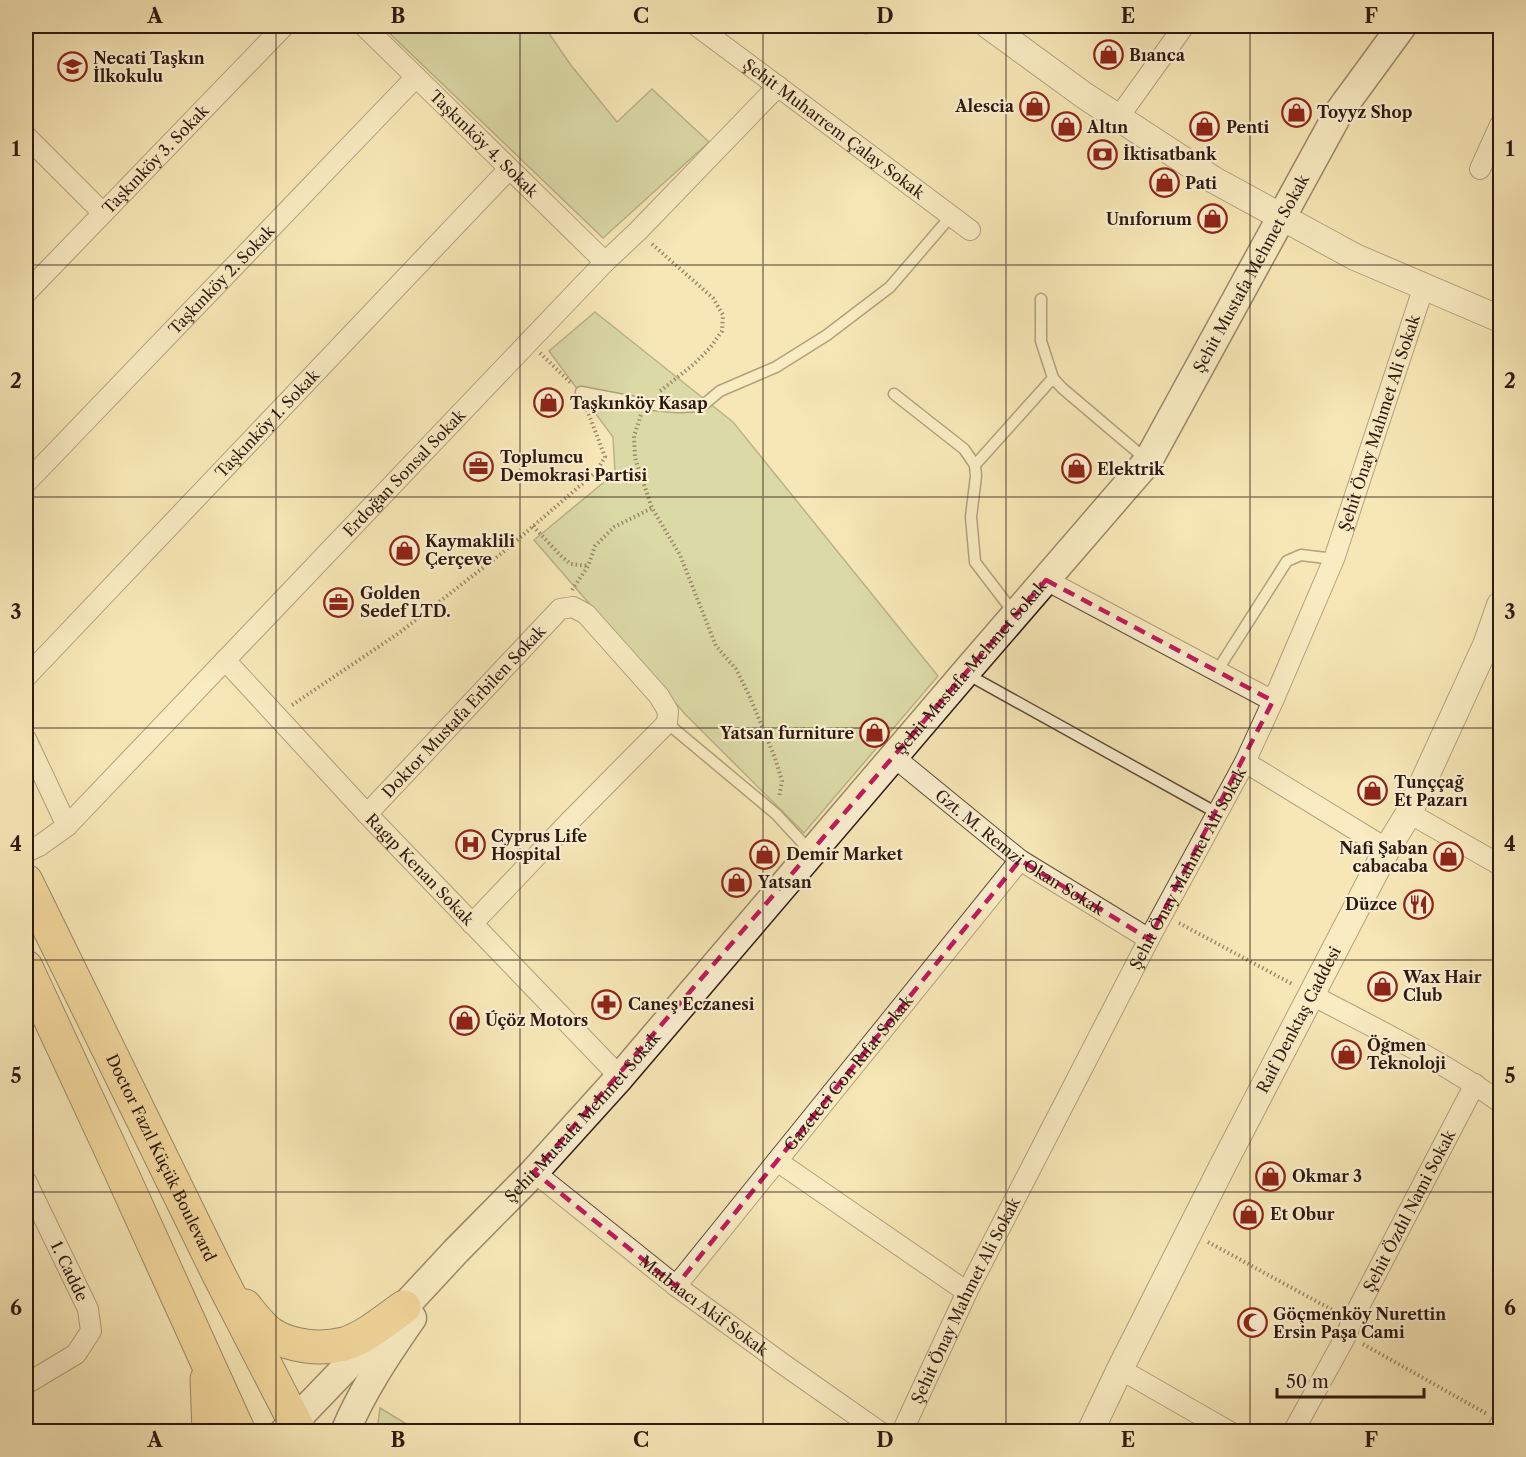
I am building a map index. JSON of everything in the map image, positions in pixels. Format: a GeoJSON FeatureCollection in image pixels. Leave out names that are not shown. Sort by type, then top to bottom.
{"type":"FeatureCollection","features":[{"type":"Feature","properties":{"kind":"highway","name":"Doctor Fazıl Küçük Boulevard"},"geometry":{"type":"LineString","coordinates":[[26,880],[293,1428]]}},
{"type":"Feature","properties":{"kind":"highway"},"geometry":{"type":"LineString","coordinates":[[26,967],[239,1431]]}},
{"type":"Feature","properties":{"kind":"highway"},"geometry":{"type":"LineString","coordinates":[[218,1273],[258,1322],[271,1334],[284,1341],[300,1345],[322,1347],[345,1344],[368,1332],[404,1307]]}},
{"type":"Feature","properties":{"kind":"highway"},"geometry":{"type":"LineString","coordinates":[[206,1359],[209,1431]]}},
{"type":"Feature","properties":{"kind":"main road","name":"Şehit Mustafa Mehmet Sokak"},"geometry":{"type":"LineString","coordinates":[[293,1428],[456,1251],[534,1172],[620,1077],[1148,461],[1339,112],[1402,26]]}},
{"type":"Feature","properties":{"kind":"main road","name":"Şehit Mustafa Mehmet Sokak"},"geometry":{"type":"LineString","coordinates":[[345,1431],[387,1355],[456,1251]]}},
{"type":"Feature","properties":{"kind":"street","name":"Taşkınköy 3. Sokak"},"geometry":{"type":"LineString","coordinates":[[26,293],[284,26]]}},
{"type":"Feature","properties":{"kind":"street","name":"Taşkınköy 4. Sokak"},"geometry":{"type":"LineString","coordinates":[[364,26],[509,170],[606,262]]}},
{"type":"Feature","properties":{"kind":"street","name":"Şehit Muharrem Çalay Sokak"},"geometry":{"type":"LineString","coordinates":[[697,26],[970,230]]}},
{"type":"Feature","properties":{"kind":"street"},"geometry":{"type":"LineString","coordinates":[[989,26],[1085,96],[1214,180],[1355,257],[1500,319]]}},
{"type":"Feature","properties":{"kind":"street"},"geometry":{"type":"LineString","coordinates":[[1118,118],[1184,26]]}},
{"type":"Feature","properties":{"kind":"street","name":"Taşkınköy 2. Sokak"},"geometry":{"type":"LineString","coordinates":[[26,483],[416,77]]}},
{"type":"Feature","properties":{"kind":"street","name":"Erdoğan Sonsal Sokak"},"geometry":{"type":"LineString","coordinates":[[26,852],[39,846],[67,826],[606,262],[778,86]]}},
{"type":"Feature","properties":{"kind":"street"},"geometry":{"type":"LineString","coordinates":[[1480,169],[1500,125]]}},
{"type":"Feature","properties":{"kind":"street"},"geometry":{"type":"LineString","coordinates":[[26,136],[103,213]]}},
{"type":"Feature","properties":{"kind":"street","name":"Taşkınköy 1. Sokak"},"geometry":{"type":"LineString","coordinates":[[26,677],[509,170]]}},
{"type":"Feature","properties":{"kind":"street","name":"Şehit Önay Mahmet Ali Sokak"},"geometry":{"type":"LineString","coordinates":[[902,1431],[967,1292],[1149,939],[1245,762],[1274,701],[1334,559],[1424,286]]}},
{"type":"Feature","properties":{"kind":"street"},"geometry":{"type":"LineString","coordinates":[[1046,580],[1274,701]]}},
{"type":"Feature","properties":{"kind":"street","name":"Raif Denktaş Caddesi"},"geometry":{"type":"LineString","coordinates":[[1090,1431],[1189,1232],[1493,649],[1500,605]]}},
{"type":"Feature","properties":{"kind":"street"},"geometry":{"type":"LineString","coordinates":[[472,924],[667,723],[668,711],[659,696],[586,614],[573,607],[560,609]]}},
{"type":"Feature","properties":{"kind":"street","name":"Doktor Mustafa Erbilen Sokak"},"geometry":{"type":"LineString","coordinates":[[367,814],[560,609]]}},
{"type":"Feature","properties":{"kind":"street","name":"Ragıp Kenan Sokak"},"geometry":{"type":"LineString","coordinates":[[225,660],[367,814],[620,1077]]}},
{"type":"Feature","properties":{"kind":"street"},"geometry":{"type":"LineString","coordinates":[[26,739],[67,826]]}},
{"type":"Feature","properties":{"kind":"street","name":"Gzt. M. Remzi Okan Sokak"},"geometry":{"type":"LineString","coordinates":[[894,757],[1020,860],[1149,939]]}},
{"type":"Feature","properties":{"kind":"street"},"geometry":{"type":"LineString","coordinates":[[1245,762],[1387,849]]}},
{"type":"Feature","properties":{"kind":"street"},"geometry":{"type":"LineString","coordinates":[[1409,813],[1500,865]]}},
{"type":"Feature","properties":{"kind":"street","name":"Gazeteci Con Rıfat Sokak"},"geometry":{"type":"LineString","coordinates":[[676,1286],[1020,860]]}},
{"type":"Feature","properties":{"kind":"street"},"geometry":{"type":"LineString","coordinates":[[1312,995],[1431,1058],[1500,1102]]}},
{"type":"Feature","properties":{"kind":"street","name":"Şehit Özdıl Nami Sokak"},"geometry":{"type":"LineString","coordinates":[[1293,1431],[1475,1084]]}},
{"type":"Feature","properties":{"kind":"street"},"geometry":{"type":"LineString","coordinates":[[777,1161],[967,1292]]}},
{"type":"Feature","properties":{"kind":"street","name":"Matbaacı Akif Sokak"},"geometry":{"type":"LineString","coordinates":[[534,1172],[676,1286],[880,1431]]}},
{"type":"Feature","properties":{"kind":"street","name":"1. Cadde"},"geometry":{"type":"LineString","coordinates":[[26,1181],[88,1309],[91,1331],[76,1354],[26,1384]]}},
{"type":"Feature","properties":{"kind":"street"},"geometry":{"type":"LineString","coordinates":[[1120,1369],[1230,1431]]}},
{"type":"Feature","properties":{"kind":"lane"},"geometry":{"type":"LineString","coordinates":[[856,26],[866,28],[876,26]]}},
{"type":"Feature","properties":{"kind":"lane"},"geometry":{"type":"LineString","coordinates":[[581,392],[644,404],[678,407],[702,406],[720,391],[776,367],[827,335],[890,287],[951,216]]}},
{"type":"Feature","properties":{"kind":"lane"},"geometry":{"type":"LineString","coordinates":[[1041,299],[1041,341],[1053,378],[1148,461]]}},
{"type":"Feature","properties":{"kind":"lane"},"geometry":{"type":"LineString","coordinates":[[975,465],[1053,378]]}},
{"type":"Feature","properties":{"kind":"lane"},"geometry":{"type":"LineString","coordinates":[[894,394],[964,449],[975,465],[976,476],[971,517],[975,562],[1016,615]]}},
{"type":"Feature","properties":{"kind":"lane"},"geometry":{"type":"LineString","coordinates":[[1217,671],[1287,561],[1301,555],[1334,559]]}},
{"type":"Feature","properties":{"kind":"lane"},"geometry":{"type":"LineString","coordinates":[[965,673],[1216,813]]}},
{"type":"Feature","properties":{"kind":"lane"},"geometry":{"type":"LineString","coordinates":[[667,723],[776,814],[812,853]]}},
{"type":"Feature","properties":{"kind":"path"},"geometry":{"type":"LineString","coordinates":[[638,231],[712,298],[723,315],[722,332],[710,348],[694,364],[644,404],[634,436],[635,458],[652,508],[680,555],[716,646],[736,669],[775,758],[782,781],[776,814]]}},
{"type":"Feature","properties":{"kind":"path"},"geometry":{"type":"LineString","coordinates":[[277,716],[399,633],[502,553],[596,472],[605,456],[581,392],[530,343]]}},
{"type":"Feature","properties":{"kind":"path"},"geometry":{"type":"LineString","coordinates":[[560,609],[588,566],[595,546],[614,527],[652,508]]}},
{"type":"Feature","properties":{"kind":"path"},"geometry":{"type":"LineString","coordinates":[[533,526],[570,564],[588,566]]}},
{"type":"Feature","properties":{"kind":"path"},"geometry":{"type":"LineString","coordinates":[[1163,914],[1312,995]]}},
{"type":"Feature","properties":{"kind":"path"},"geometry":{"type":"LineString","coordinates":[[1189,1232],[1349,1327],[1496,1424]]}},
{"type":"Feature","properties":{"kind":"highlighted area"},"geometry":{"type":"Polygon","coordinates":[[[1046,580],[1273,701],[1149,939],[1020,860],[676,1286],[534,1172],[1046,580]]]}},
{"type":"Feature","properties":{"kind":"green space"},"geometry":{"type":"Polygon","coordinates":[[[382,26],[544,26],[570,64],[617,122],[652,89],[709,142],[603,238],[382,26]]]}},
{"type":"Feature","properties":{"kind":"green space"},"geometry":{"type":"Polygon","coordinates":[[[595,312],[733,422],[938,676],[804,833],[685,714],[534,540],[615,473],[613,437],[549,351],[595,312]]]}},
{"type":"Feature","properties":{"kind":"green space"},"geometry":{"type":"Polygon","coordinates":[[[380,1408],[418,1431],[377,1431],[380,1408]]]}},
{"type":"Feature","properties":{"kind":"place","name":"Bıanca"},"geometry":{"type":"Point","coordinates":[1108,55]}},
{"type":"Feature","properties":{"kind":"place","name":"Necati Taşkın İlkokulu"},"geometry":{"type":"Point","coordinates":[72,67]}},
{"type":"Feature","properties":{"kind":"place","name":"Alescia"},"geometry":{"type":"Point","coordinates":[1035,106]}},
{"type":"Feature","properties":{"kind":"place","name":"Toyyz Shop"},"geometry":{"type":"Point","coordinates":[1296,112]}},
{"type":"Feature","properties":{"kind":"place","name":"Altın"},"geometry":{"type":"Point","coordinates":[1066,127]}},
{"type":"Feature","properties":{"kind":"place","name":"Penti"},"geometry":{"type":"Point","coordinates":[1205,127]}},
{"type":"Feature","properties":{"kind":"place","name":"İktisatbank"},"geometry":{"type":"Point","coordinates":[1102,154]}},
{"type":"Feature","properties":{"kind":"place","name":"Pati"},"geometry":{"type":"Point","coordinates":[1164,183]}},
{"type":"Feature","properties":{"kind":"place","name":"Unıforıum"},"geometry":{"type":"Point","coordinates":[1213,219]}},
{"type":"Feature","properties":{"kind":"place","name":"Taşkınköy Kasap"},"geometry":{"type":"Point","coordinates":[549,403]}},
{"type":"Feature","properties":{"kind":"place","name":"Toplumcu Demokrasi Partisi"},"geometry":{"type":"Point","coordinates":[479,466]}},
{"type":"Feature","properties":{"kind":"place","name":"Elektrik"},"geometry":{"type":"Point","coordinates":[1076,469]}},
{"type":"Feature","properties":{"kind":"place","name":"Kaymaklili Çerçeve"},"geometry":{"type":"Point","coordinates":[404,550]}},
{"type":"Feature","properties":{"kind":"place","name":"Golden Sedef LTD."},"geometry":{"type":"Point","coordinates":[339,602]}},
{"type":"Feature","properties":{"kind":"place","name":"Yatsan furniture"},"geometry":{"type":"Point","coordinates":[875,733]}},
{"type":"Feature","properties":{"kind":"place","name":"Tunççağ Et Pazarı"},"geometry":{"type":"Point","coordinates":[1373,791]}},
{"type":"Feature","properties":{"kind":"place","name":"Cyprus Life Hospital"},"geometry":{"type":"Point","coordinates":[470,845]}},
{"type":"Feature","properties":{"kind":"place","name":"Demir Market"},"geometry":{"type":"Point","coordinates":[765,854]}},
{"type":"Feature","properties":{"kind":"place","name":"Nafi Şaban cabacaba"},"geometry":{"type":"Point","coordinates":[1449,857]}},
{"type":"Feature","properties":{"kind":"place","name":"Yatsan"},"geometry":{"type":"Point","coordinates":[737,882]}},
{"type":"Feature","properties":{"kind":"place","name":"Düzce"},"geometry":{"type":"Point","coordinates":[1418,904]}},
{"type":"Feature","properties":{"kind":"place","name":"Wax Hair Club"},"geometry":{"type":"Point","coordinates":[1382,986]}},
{"type":"Feature","properties":{"kind":"place","name":"Caneş Eczanesi"},"geometry":{"type":"Point","coordinates":[607,1004]}},
{"type":"Feature","properties":{"kind":"place","name":"Úçöz Motors"},"geometry":{"type":"Point","coordinates":[464,1020]}},
{"type":"Feature","properties":{"kind":"place","name":"Öğmen Teknoloji"},"geometry":{"type":"Point","coordinates":[1346,1054]}},
{"type":"Feature","properties":{"kind":"place","name":"Okmar 3"},"geometry":{"type":"Point","coordinates":[1271,1176]}},
{"type":"Feature","properties":{"kind":"place","name":"Et Obur"},"geometry":{"type":"Point","coordinates":[1249,1214]}},
{"type":"Feature","properties":{"kind":"place","name":"Göçmenköy Nurettin Ersin Paşa Cami"},"geometry":{"type":"Point","coordinates":[1252,1323]}}]}
